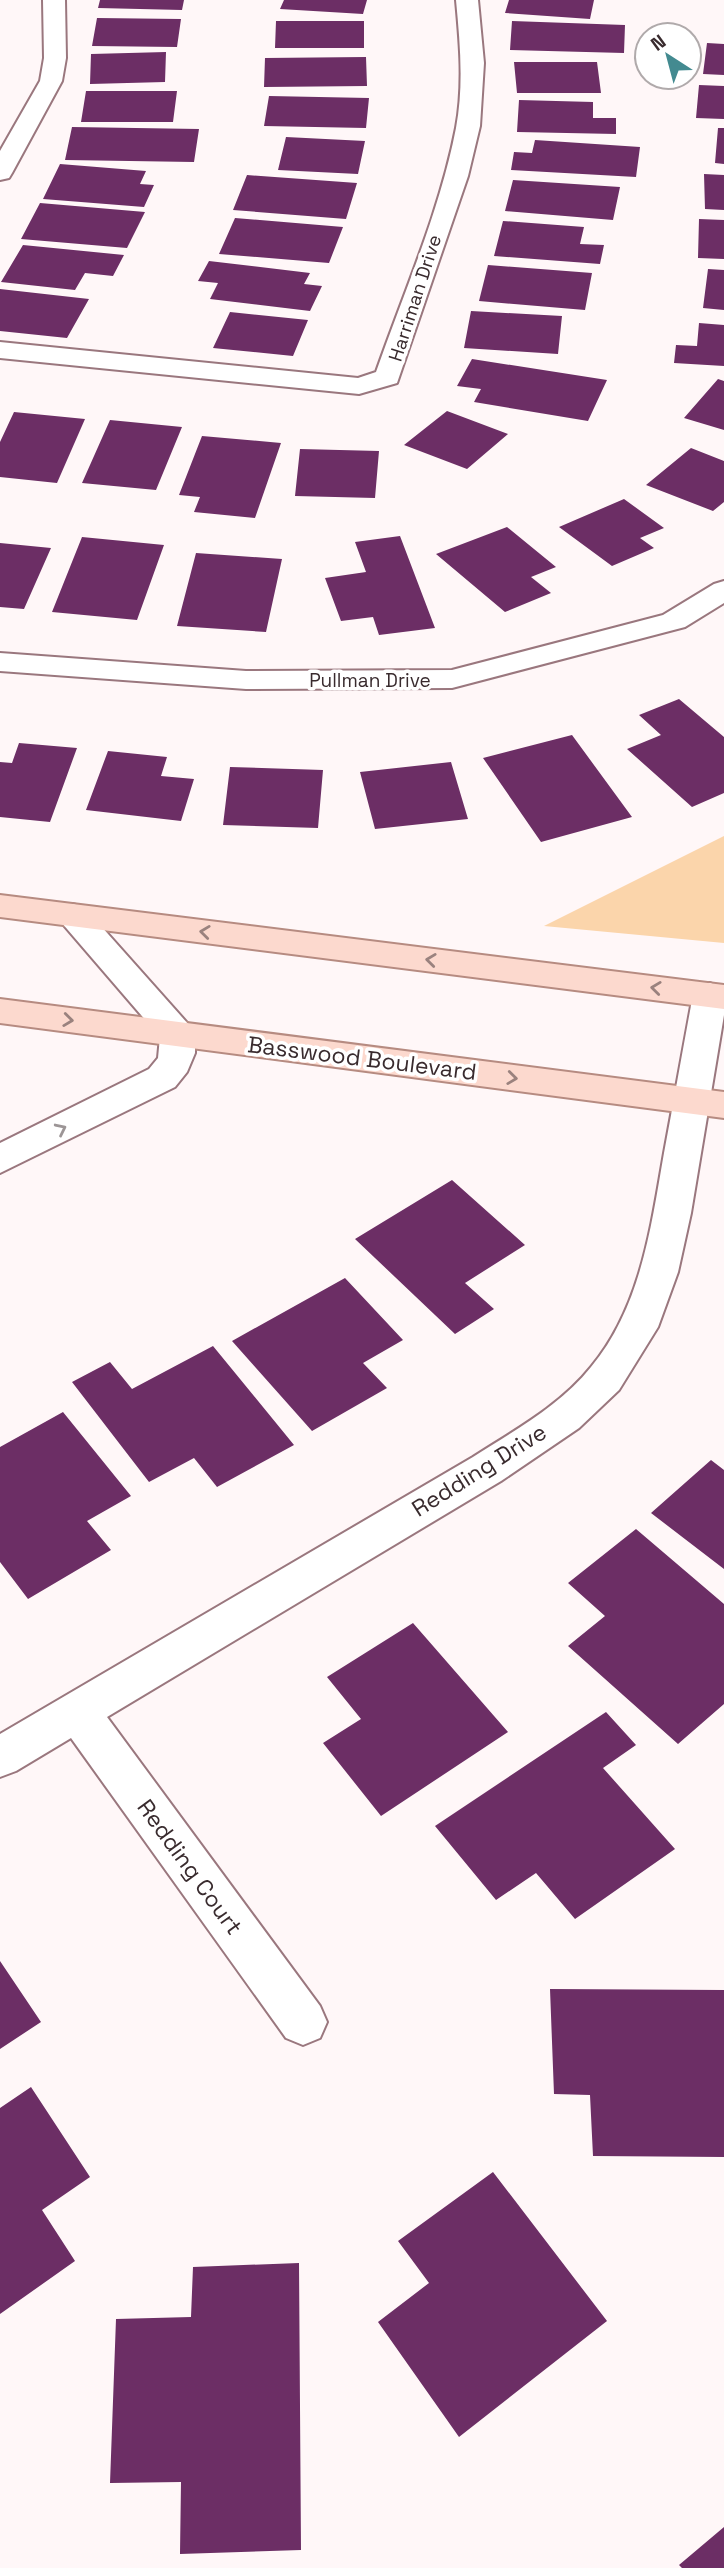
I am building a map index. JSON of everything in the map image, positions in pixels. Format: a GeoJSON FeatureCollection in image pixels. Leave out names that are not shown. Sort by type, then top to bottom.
{"type":"FeatureCollection","features":[{"type":"Feature","properties":{"kind":"main road"},"geometry":{"type":"LineString","coordinates":[[0,906],[717,996]]}},
{"type":"Feature","properties":{"kind":"main road","name":"Basswood Boulevard"},"geometry":{"type":"LineString","coordinates":[[0,1011],[708,1103]]}},
{"type":"Feature","properties":{"kind":"street"},"geometry":{"type":"LineString","coordinates":[[0,173],[51,81],[55,58],[54,0]]}},
{"type":"Feature","properties":{"kind":"street","name":"Harriman Drive"},"geometry":{"type":"LineString","coordinates":[[0,350],[359,386],[388,377],[456,176],[468,126],[473,63],[467,0]]}},
{"type":"Feature","properties":{"kind":"street","name":"Pullman Drive"},"geometry":{"type":"LineString","coordinates":[[0,662],[246,680],[452,679],[674,621],[724,590]]}},
{"type":"Feature","properties":{"kind":"street"},"geometry":{"type":"LineString","coordinates":[[0,1160],[162,1078],[172,1069],[180,1046],[177,1034],[72,915]]}},
{"type":"Feature","properties":{"kind":"street","name":"Redding Drive"},"geometry":{"type":"LineString","coordinates":[[0,1757],[487,1469],[534,1438],[603,1381],[625,1351],[656,1287],[666,1254],[708,1103],[717,996]]}},
{"type":"Feature","properties":{"kind":"street","name":"Redding Court"},"geometry":{"type":"LineString","coordinates":[[77,1711],[303,2022]]}},
{"type":"Feature","properties":{"kind":"shaded area"},"geometry":{"type":"Polygon","coordinates":[[[724,836],[724,943],[544,926],[724,836]]]}},
{"type":"Feature","properties":{"kind":"building"},"geometry":{"type":"Polygon","coordinates":[[[100,0],[184,0],[182,10],[98,8],[100,0]]]}},
{"type":"Feature","properties":{"kind":"building"},"geometry":{"type":"Polygon","coordinates":[[[284,0],[367,0],[363,14],[280,9],[284,0]]]}},
{"type":"Feature","properties":{"kind":"building"},"geometry":{"type":"Polygon","coordinates":[[[509,0],[594,0],[590,19],[505,13],[509,0]]]}},
{"type":"Feature","properties":{"kind":"building"},"geometry":{"type":"Polygon","coordinates":[[[97,18],[181,19],[177,47],[92,46],[97,18]]]}},
{"type":"Feature","properties":{"kind":"building"},"geometry":{"type":"Polygon","coordinates":[[[276,21],[364,21],[364,48],[275,48],[276,21]]]}},
{"type":"Feature","properties":{"kind":"building"},"geometry":{"type":"Polygon","coordinates":[[[512,21],[625,25],[624,53],[510,50],[512,21]]]}},
{"type":"Feature","properties":{"kind":"building"},"geometry":{"type":"Polygon","coordinates":[[[707,43],[724,44],[724,75],[703,74],[707,43]]]}},
{"type":"Feature","properties":{"kind":"building"},"geometry":{"type":"Polygon","coordinates":[[[166,52],[165,82],[90,84],[91,54],[166,52]]]}},
{"type":"Feature","properties":{"kind":"building"},"geometry":{"type":"Polygon","coordinates":[[[366,57],[367,86],[264,87],[265,58],[366,57]]]}},
{"type":"Feature","properties":{"kind":"building"},"geometry":{"type":"Polygon","coordinates":[[[514,62],[597,62],[601,93],[517,93],[514,62]]]}},
{"type":"Feature","properties":{"kind":"building"},"geometry":{"type":"Polygon","coordinates":[[[703,85],[724,86],[724,119],[696,118],[698,91],[703,91],[703,85]]]}},
{"type":"Feature","properties":{"kind":"building"},"geometry":{"type":"Polygon","coordinates":[[[86,91],[177,91],[173,122],[81,122],[86,91]]]}},
{"type":"Feature","properties":{"kind":"building"},"geometry":{"type":"Polygon","coordinates":[[[269,96],[369,98],[366,128],[264,126],[269,96]]]}},
{"type":"Feature","properties":{"kind":"building"},"geometry":{"type":"Polygon","coordinates":[[[519,100],[593,102],[593,118],[616,118],[616,134],[517,132],[519,100]]]}},
{"type":"Feature","properties":{"kind":"building"},"geometry":{"type":"Polygon","coordinates":[[[72,127],[199,129],[194,162],[65,160],[72,127]]]}},
{"type":"Feature","properties":{"kind":"building"},"geometry":{"type":"Polygon","coordinates":[[[718,128],[724,128],[724,164],[715,163],[718,128]]]}},
{"type":"Feature","properties":{"kind":"building"},"geometry":{"type":"Polygon","coordinates":[[[286,137],[365,141],[358,174],[278,170],[286,137]]]}},
{"type":"Feature","properties":{"kind":"building"},"geometry":{"type":"Polygon","coordinates":[[[535,140],[640,147],[636,177],[511,170],[514,152],[532,153],[535,140]]]}},
{"type":"Feature","properties":{"kind":"building"},"geometry":{"type":"Polygon","coordinates":[[[60,164],[146,171],[140,184],[154,185],[144,207],[43,199],[60,164]]]}},
{"type":"Feature","properties":{"kind":"building"},"geometry":{"type":"Polygon","coordinates":[[[704,174],[724,175],[724,210],[705,209],[704,174]]]}},
{"type":"Feature","properties":{"kind":"building"},"geometry":{"type":"Polygon","coordinates":[[[247,175],[357,183],[346,219],[233,210],[247,175]]]}},
{"type":"Feature","properties":{"kind":"building"},"geometry":{"type":"Polygon","coordinates":[[[513,180],[620,187],[613,220],[505,211],[513,180]]]}},
{"type":"Feature","properties":{"kind":"building"},"geometry":{"type":"Polygon","coordinates":[[[40,203],[145,212],[127,248],[21,239],[40,203]]]}},
{"type":"Feature","properties":{"kind":"building"},"geometry":{"type":"Polygon","coordinates":[[[235,218],[343,227],[329,263],[219,254],[235,218]]]}},
{"type":"Feature","properties":{"kind":"building"},"geometry":{"type":"Polygon","coordinates":[[[699,219],[724,220],[724,259],[698,258],[699,219]]]}},
{"type":"Feature","properties":{"kind":"building"},"geometry":{"type":"Polygon","coordinates":[[[503,221],[584,227],[580,244],[604,245],[600,264],[494,256],[503,221]]]}},
{"type":"Feature","properties":{"kind":"building"},"geometry":{"type":"Polygon","coordinates":[[[23,245],[124,255],[113,276],[85,273],[75,290],[1,282],[23,245]]]}},
{"type":"Feature","properties":{"kind":"building"},"geometry":{"type":"Polygon","coordinates":[[[209,261],[310,273],[304,284],[322,286],[310,311],[210,299],[218,283],[198,281],[209,261]]]}},
{"type":"Feature","properties":{"kind":"building"},"geometry":{"type":"Polygon","coordinates":[[[488,265],[592,273],[585,310],[479,301],[488,265]]]}},
{"type":"Feature","properties":{"kind":"building"},"geometry":{"type":"Polygon","coordinates":[[[708,269],[724,270],[724,310],[703,308],[708,269]]]}},
{"type":"Feature","properties":{"kind":"building"},"geometry":{"type":"Polygon","coordinates":[[[0,289],[89,299],[67,338],[0,331],[0,289]]]}},
{"type":"Feature","properties":{"kind":"building"},"geometry":{"type":"Polygon","coordinates":[[[471,311],[562,316],[558,354],[464,348],[471,311]]]}},
{"type":"Feature","properties":{"kind":"building"},"geometry":{"type":"Polygon","coordinates":[[[230,312],[308,320],[293,356],[213,348],[230,312]]]}},
{"type":"Feature","properties":{"kind":"building"},"geometry":{"type":"Polygon","coordinates":[[[699,323],[724,325],[724,366],[674,363],[676,345],[697,346],[699,323]]]}},
{"type":"Feature","properties":{"kind":"building"},"geometry":{"type":"Polygon","coordinates":[[[472,359],[607,380],[588,421],[474,402],[481,389],[457,386],[472,359]]]}},
{"type":"Feature","properties":{"kind":"building"},"geometry":{"type":"Polygon","coordinates":[[[718,379],[724,381],[724,430],[684,418],[718,379]]]}},
{"type":"Feature","properties":{"kind":"building"},"geometry":{"type":"Polygon","coordinates":[[[447,411],[508,434],[467,469],[404,445],[447,411]]]}},
{"type":"Feature","properties":{"kind":"building"},"geometry":{"type":"Polygon","coordinates":[[[14,412],[85,419],[57,483],[0,477],[0,442],[14,412]]]}},
{"type":"Feature","properties":{"kind":"building"},"geometry":{"type":"Polygon","coordinates":[[[110,420],[182,427],[156,490],[82,483],[110,420]]]}},
{"type":"Feature","properties":{"kind":"building"},"geometry":{"type":"Polygon","coordinates":[[[202,436],[281,443],[255,518],[194,512],[200,497],[179,495],[202,436]]]}},
{"type":"Feature","properties":{"kind":"building"},"geometry":{"type":"Polygon","coordinates":[[[691,448],[724,461],[724,502],[713,511],[646,485],[691,448]]]}},
{"type":"Feature","properties":{"kind":"building"},"geometry":{"type":"Polygon","coordinates":[[[300,449],[379,451],[375,498],[295,496],[300,449]]]}},
{"type":"Feature","properties":{"kind":"building"},"geometry":{"type":"Polygon","coordinates":[[[624,499],[664,528],[640,538],[654,548],[612,566],[559,527],[624,499]]]}},
{"type":"Feature","properties":{"kind":"building"},"geometry":{"type":"Polygon","coordinates":[[[507,527],[556,567],[531,577],[551,593],[505,612],[436,554],[507,527]]]}},
{"type":"Feature","properties":{"kind":"building"},"geometry":{"type":"Polygon","coordinates":[[[400,536],[435,628],[379,635],[373,617],[341,621],[325,578],[366,572],[355,542],[400,536]]]}},
{"type":"Feature","properties":{"kind":"building"},"geometry":{"type":"Polygon","coordinates":[[[82,537],[164,545],[137,620],[52,612],[82,537]]]}},
{"type":"Feature","properties":{"kind":"building"},"geometry":{"type":"Polygon","coordinates":[[[0,543],[51,548],[24,609],[0,607],[0,543]]]}},
{"type":"Feature","properties":{"kind":"building"},"geometry":{"type":"Polygon","coordinates":[[[196,553],[282,559],[266,632],[177,626],[196,553]]]}},
{"type":"Feature","properties":{"kind":"building"},"geometry":{"type":"Polygon","coordinates":[[[679,699],[724,737],[724,793],[692,807],[627,749],[661,735],[639,715],[679,699]]]}},
{"type":"Feature","properties":{"kind":"building"},"geometry":{"type":"Polygon","coordinates":[[[572,735],[632,817],[541,842],[483,758],[572,735]]]}},
{"type":"Feature","properties":{"kind":"building"},"geometry":{"type":"Polygon","coordinates":[[[19,743],[77,748],[50,822],[0,817],[0,762],[12,763],[19,743]]]}},
{"type":"Feature","properties":{"kind":"building"},"geometry":{"type":"Polygon","coordinates":[[[108,751],[167,757],[161,776],[194,779],[181,821],[86,810],[108,751]]]}},
{"type":"Feature","properties":{"kind":"building"},"geometry":{"type":"Polygon","coordinates":[[[451,762],[468,819],[375,829],[360,772],[451,762]]]}},
{"type":"Feature","properties":{"kind":"building"},"geometry":{"type":"Polygon","coordinates":[[[230,767],[323,770],[318,828],[223,825],[230,767]]]}},
{"type":"Feature","properties":{"kind":"building"},"geometry":{"type":"Polygon","coordinates":[[[452,1180],[525,1245],[465,1283],[494,1309],[455,1334],[355,1239],[452,1180]]]}},
{"type":"Feature","properties":{"kind":"building"},"geometry":{"type":"Polygon","coordinates":[[[345,1278],[403,1340],[363,1363],[387,1388],[312,1431],[232,1341],[345,1278]]]}},
{"type":"Feature","properties":{"kind":"building"},"geometry":{"type":"Polygon","coordinates":[[[213,1346],[294,1445],[217,1487],[194,1458],[149,1482],[72,1382],[110,1362],[132,1389],[213,1346]]]}},
{"type":"Feature","properties":{"kind":"building"},"geometry":{"type":"Polygon","coordinates":[[[63,1412],[131,1496],[87,1521],[111,1550],[28,1599],[0,1562],[0,1447],[63,1412]]]}},
{"type":"Feature","properties":{"kind":"building"},"geometry":{"type":"Polygon","coordinates":[[[711,1460],[724,1470],[724,1569],[651,1513],[711,1460]]]}},
{"type":"Feature","properties":{"kind":"building"},"geometry":{"type":"Polygon","coordinates":[[[636,1529],[724,1604],[724,1704],[678,1744],[568,1646],[605,1616],[568,1583],[636,1529]]]}},
{"type":"Feature","properties":{"kind":"building"},"geometry":{"type":"Polygon","coordinates":[[[413,1623],[508,1732],[381,1816],[323,1743],[361,1719],[327,1677],[413,1623]]]}},
{"type":"Feature","properties":{"kind":"building"},"geometry":{"type":"Polygon","coordinates":[[[606,1712],[636,1745],[603,1768],[675,1849],[575,1919],[536,1873],[496,1900],[435,1826],[606,1712]]]}},
{"type":"Feature","properties":{"kind":"building"},"geometry":{"type":"Polygon","coordinates":[[[0,1961],[41,2022],[0,2049],[0,1961]]]}},
{"type":"Feature","properties":{"kind":"building"},"geometry":{"type":"Polygon","coordinates":[[[550,1989],[724,1990],[724,2157],[593,2156],[590,2095],[554,2094],[550,1989]]]}},
{"type":"Feature","properties":{"kind":"building"},"geometry":{"type":"Polygon","coordinates":[[[31,2087],[90,2177],[42,2210],[75,2261],[0,2314],[0,2108],[31,2087]]]}},
{"type":"Feature","properties":{"kind":"building"},"geometry":{"type":"Polygon","coordinates":[[[493,2172],[607,2321],[459,2437],[378,2322],[429,2283],[398,2241],[493,2172]]]}},
{"type":"Feature","properties":{"kind":"building"},"geometry":{"type":"Polygon","coordinates":[[[299,2263],[301,2550],[180,2554],[181,2482],[110,2483],[116,2319],[191,2317],[193,2267],[299,2263]]]}},
{"type":"Feature","properties":{"kind":"building"},"geometry":{"type":"Polygon","coordinates":[[[724,2527],[724,2568],[682,2568],[679,2565],[724,2527]]]}}]}
